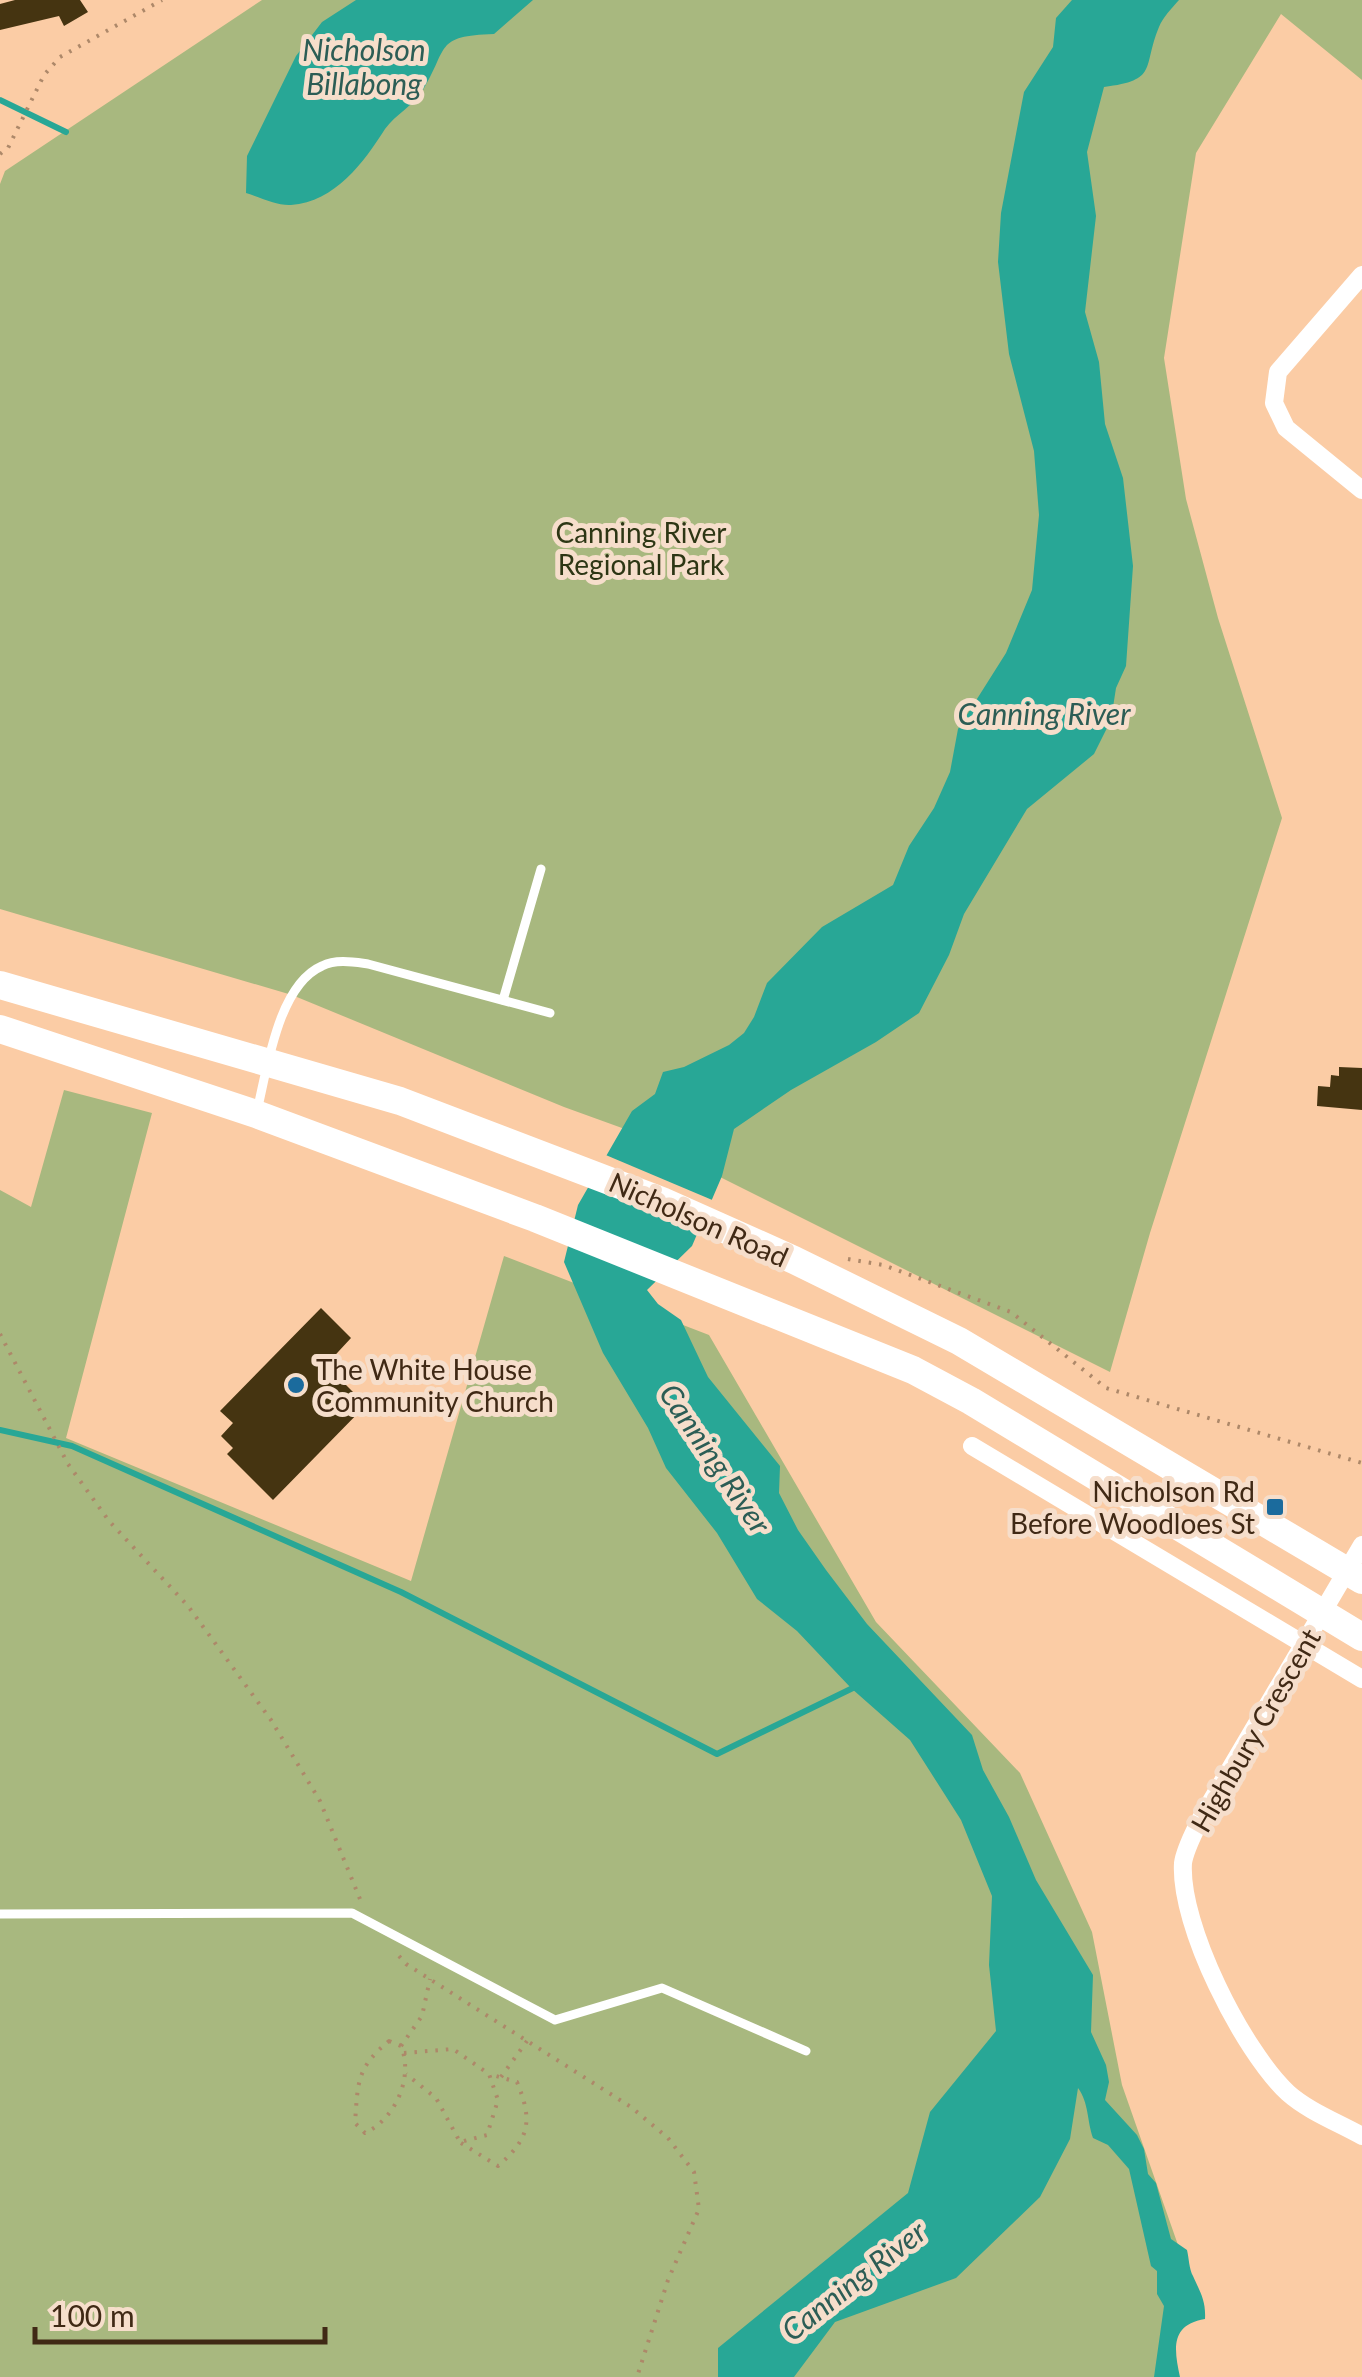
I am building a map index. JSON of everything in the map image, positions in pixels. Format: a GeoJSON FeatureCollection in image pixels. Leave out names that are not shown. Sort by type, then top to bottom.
{"type":"FeatureCollection","features":[{"type":"Feature","properties":{"kind":"main road","name":"Nicholson Road"},"geometry":{"type":"LineString","coordinates":[[0,985],[400,1101],[662,1200],[958,1342],[1354,1576]]}},
{"type":"Feature","properties":{"kind":"main road","name":"Nicholson Road"},"geometry":{"type":"LineString","coordinates":[[0,1029],[256,1114],[843,1339],[928,1378],[1362,1637]]}},
{"type":"Feature","properties":{"kind":"main road"},"geometry":{"type":"LineString","coordinates":[[0,1044],[35,1041]]}},
{"type":"Feature","properties":{"kind":"street"},"geometry":{"type":"LineString","coordinates":[[1362,276],[1278,372],[1274,404],[1286,428],[1362,490]]}},
{"type":"Feature","properties":{"kind":"street"},"geometry":{"type":"LineString","coordinates":[[972,1446],[1362,1679]]}},
{"type":"Feature","properties":{"kind":"street"},"geometry":{"type":"LineString","coordinates":[[1322,1613],[1354,1576],[1362,1545]]}},
{"type":"Feature","properties":{"kind":"street","name":"Highbury Crescent"},"geometry":{"type":"LineString","coordinates":[[1322,1613],[1200,1820],[1183,1860],[1185,1894],[1220,1990],[1252,2048],[1290,2094],[1362,2136]]}},
{"type":"Feature","properties":{"kind":"lane"},"geometry":{"type":"LineString","coordinates":[[503,1000],[541,869]]}},
{"type":"Feature","properties":{"kind":"lane"},"geometry":{"type":"LineString","coordinates":[[256,1114],[292,994],[306,976],[323,965],[345,961],[368,964],[550,1012]]}},
{"type":"Feature","properties":{"kind":"lane"},"geometry":{"type":"LineString","coordinates":[[0,1914],[352,1913],[555,2020],[662,1988],[806,2050]]}},
{"type":"Feature","properties":{"kind":"path"},"geometry":{"type":"LineString","coordinates":[[0,154],[8,148],[44,75],[60,57],[162,0]]}},
{"type":"Feature","properties":{"kind":"path"},"geometry":{"type":"LineString","coordinates":[[844,1258],[883,1264],[1012,1312],[1106,1388],[1362,1464]]}},
{"type":"Feature","properties":{"kind":"path"},"geometry":{"type":"LineString","coordinates":[[0,1334],[60,1448],[109,1521],[188,1606],[271,1720],[320,1801],[370,1922]]}},
{"type":"Feature","properties":{"kind":"path"},"geometry":{"type":"LineString","coordinates":[[394,1950],[406,1964],[631,2106],[668,2138],[694,2172],[699,2210],[668,2280],[636,2377]]}},
{"type":"Feature","properties":{"kind":"path"},"geometry":{"type":"LineString","coordinates":[[401,2046],[422,2016],[430,1979]]}},
{"type":"Feature","properties":{"kind":"path"},"geometry":{"type":"LineString","coordinates":[[500,2078],[527,2040]]}},
{"type":"Feature","properties":{"kind":"path"},"geometry":{"type":"LineString","coordinates":[[389,2042],[401,2046],[406,2074],[395,2107],[381,2126],[365,2133],[355,2124],[358,2088],[366,2060],[389,2042]]}},
{"type":"Feature","properties":{"kind":"path"},"geometry":{"type":"LineString","coordinates":[[404,2053],[453,2049],[489,2074],[517,2082],[529,2112],[520,2146],[498,2166],[460,2142],[436,2098],[406,2074]]}},
{"type":"Feature","properties":{"kind":"path"},"geometry":{"type":"LineString","coordinates":[[460,2142],[487,2135],[498,2100],[489,2074]]}},
{"type":"Feature","properties":{"kind":"green space","name":"Canning River Regional Park"},"geometry":{"type":"Polygon","coordinates":[[[262,0],[1362,0],[1362,80],[1281,14],[1196,153],[1164,358],[1186,499],[1218,618],[1282,818],[1150,1233],[1110,1372],[622,1128],[292,995],[0,909],[0,184],[5,171],[262,0]]]}},
{"type":"Feature","properties":{"kind":"green space"},"geometry":{"type":"Polygon","coordinates":[[[64,1090],[152,1113],[66,1438],[411,1581],[504,1256],[709,1335],[876,1622],[1020,1773],[1092,1932],[1122,2085],[1178,2245],[1161,2377],[0,2377],[0,1190],[31,1207],[64,1090]]]}},
{"type":"Feature","properties":{"kind":"water","name":"Nicholson Billabong"},"geometry":{"type":"Polygon","coordinates":[[[356,0],[533,0],[494,34],[452,41],[419,95],[335,188],[291,205],[246,193],[247,156],[296,56],[322,22],[356,0]]]}},
{"type":"Feature","properties":{"kind":"water","name":"Canning River"},"geometry":{"type":"Polygon","coordinates":[[[1072,0],[1179,0],[1161,23],[1141,76],[1104,87],[1087,152],[1096,216],[1085,312],[1099,362],[1105,424],[1123,478],[1133,566],[1126,666],[1116,688],[1111,720],[1094,754],[1027,809],[964,914],[949,955],[919,1013],[734,1129],[722,1176],[692,1246],[647,1290],[658,1304],[681,1320],[708,1377],[780,1466],[779,1493],[798,1530],[826,1570],[867,1624],[972,1735],[983,1770],[1009,1817],[1036,1880],[1093,1975],[1091,2032],[1106,2065],[1109,2082],[1105,2100],[1137,2135],[1144,2149],[1148,2174],[1156,2183],[1171,2239],[1187,2250],[1205,2319],[1180,2333],[1176,2357],[1180,2377],[1154,2377],[1164,2306],[1157,2294],[1157,2271],[1151,2266],[1129,2169],[1108,2145],[1093,2138],[1078,2088],[1070,2139],[1040,2197],[956,2278],[835,2322],[794,2377],[718,2377],[718,2348],[908,2193],[930,2112],[996,2031],[989,1965],[992,1896],[961,1820],[910,1740],[851,1688],[797,1631],[757,1599],[717,1533],[666,1468],[648,1428],[603,1353],[564,1262],[578,1205],[632,1111],[655,1094],[663,1072],[684,1067],[729,1045],[744,1033],[767,983],[822,927],[893,885],[909,846],[934,808],[950,772],[958,729],[1006,653],[1032,590],[1039,515],[1034,451],[1009,354],[998,262],[1001,213],[1024,92],[1053,47],[1056,18],[1072,0]]]}},
{"type":"Feature","properties":{"kind":"pier"},"geometry":{"type":"Polygon","coordinates":[[[601,1153],[717,1202],[704,1233],[585,1182],[601,1153]]]}},
{"type":"Feature","properties":{"kind":"building"},"geometry":{"type":"Polygon","coordinates":[[[15,0],[80,0],[88,12],[64,26],[59,16],[0,30],[0,4],[15,0]]]}},
{"type":"Feature","properties":{"kind":"building"},"geometry":{"type":"Polygon","coordinates":[[[1339,1067],[1362,1068],[1362,1110],[1317,1106],[1318,1086],[1330,1087],[1331,1075],[1339,1076],[1339,1067]]]}},
{"type":"Feature","properties":{"kind":"building","name":"The White House Community Church"},"geometry":{"type":"Polygon","coordinates":[[[321,1308],[351,1338],[326,1365],[366,1405],[273,1500],[227,1454],[233,1448],[221,1436],[233,1423],[220,1411],[321,1308]]]}},
{"type":"Feature","properties":{"kind":"waterway"},"geometry":{"type":"LineString","coordinates":[[0,100],[66,132]]}},
{"type":"Feature","properties":{"kind":"waterway"},"geometry":{"type":"LineString","coordinates":[[0,1430],[72,1446],[401,1592],[717,1754],[857,1686]]}},
{"type":"Feature","properties":{"kind":"place","name":"The White House Community Church"},"geometry":{"type":"Point","coordinates":[296,1385]}},
{"type":"Feature","properties":{"kind":"place","name":"Nicholson Rd Before Woodloes St"},"geometry":{"type":"Point","coordinates":[1275,1507]}}]}
